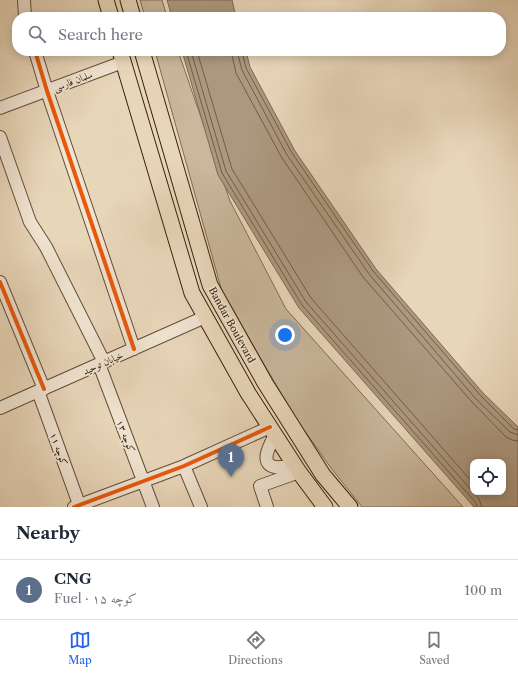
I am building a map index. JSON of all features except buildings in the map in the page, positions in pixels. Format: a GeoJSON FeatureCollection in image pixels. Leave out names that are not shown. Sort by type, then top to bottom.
{"type":"FeatureCollection","features":[{"type":"Feature","properties":{"kind":"main road"},"geometry":{"type":"LineString","coordinates":[[106,0],[110,12]]}},
{"type":"Feature","properties":{"kind":"main road"},"geometry":{"type":"LineString","coordinates":[[128,0],[131,12]]}},
{"type":"Feature","properties":{"kind":"main road","name":"Bandar Boulevard"},"geometry":{"type":"LineString","coordinates":[[143,56],[210,285],[265,383],[323,474],[350,507]]}},
{"type":"Feature","properties":{"kind":"main road","name":"Bandar Boulevard"},"geometry":{"type":"LineString","coordinates":[[122,57],[192,293],[248,393],[297,469],[324,507]]}},
{"type":"Feature","properties":{"kind":"main road"},"geometry":{"type":"LineString","coordinates":[[146,140],[166,134]]}},
{"type":"Feature","properties":{"kind":"street"},"geometry":{"type":"LineString","coordinates":[[24,0],[25,12]]}},
{"type":"Feature","properties":{"kind":"street"},"geometry":{"type":"LineString","coordinates":[[36,56],[134,349]]}},
{"type":"Feature","properties":{"kind":"street","name":"سلمان فارسی"},"geometry":{"type":"LineString","coordinates":[[0,108],[47,91],[122,57]]}},
{"type":"Feature","properties":{"kind":"street","name":"کوچه ۱۳"},"geometry":{"type":"LineString","coordinates":[[0,137],[30,222],[46,247],[101,363],[153,507]]}},
{"type":"Feature","properties":{"kind":"street","name":"کوچه ۱۱"},"geometry":{"type":"LineString","coordinates":[[0,282],[41,390],[78,507]]}},
{"type":"Feature","properties":{"kind":"street","name":"خیابان توحید"},"geometry":{"type":"LineString","coordinates":[[0,408],[205,317]]}},
{"type":"Feature","properties":{"kind":"street"},"geometry":{"type":"LineString","coordinates":[[78,507],[273,431]]}},
{"type":"Feature","properties":{"kind":"street"},"geometry":{"type":"LineString","coordinates":[[273,431],[266,453],[266,458],[269,463],[273,467],[277,468],[297,469]]}},
{"type":"Feature","properties":{"kind":"street"},"geometry":{"type":"LineString","coordinates":[[184,466],[201,507]]}},
{"type":"Feature","properties":{"kind":"street"},"geometry":{"type":"LineString","coordinates":[[267,507],[260,486],[297,469]]}},
{"type":"Feature","properties":{"kind":"shaded area"},"geometry":{"type":"Polygon","coordinates":[[[140,0],[162,0],[166,12],[144,12],[140,0]]]}},
{"type":"Feature","properties":{"kind":"shaded area"},"geometry":{"type":"Polygon","coordinates":[[[156,56],[180,56],[230,201],[286,309],[463,507],[362,507],[331,468],[297,420],[223,295],[156,56]]]}},
{"type":"Feature","properties":{"kind":"water"},"geometry":{"type":"Polygon","coordinates":[[[167,0],[232,0],[235,12],[171,12],[167,0]]]}},
{"type":"Feature","properties":{"kind":"water"},"geometry":{"type":"Polygon","coordinates":[[[183,56],[247,56],[250,67],[295,151],[376,269],[483,393],[518,427],[518,507],[474,507],[299,308],[218,175],[183,56]]]}},
{"type":"Feature","properties":{"kind":"cycle path"},"geometry":{"type":"LineString","coordinates":[[36,56],[134,349]]}},
{"type":"Feature","properties":{"kind":"cycle path"},"geometry":{"type":"LineString","coordinates":[[0,282],[44,389]]}},
{"type":"Feature","properties":{"kind":"cycle path"},"geometry":{"type":"LineString","coordinates":[[74,507],[184,466],[270,427]]}},
{"type":"Feature","properties":{"kind":"place","name":"CNG"},"geometry":{"type":"Point","coordinates":[231,477]}}]}
